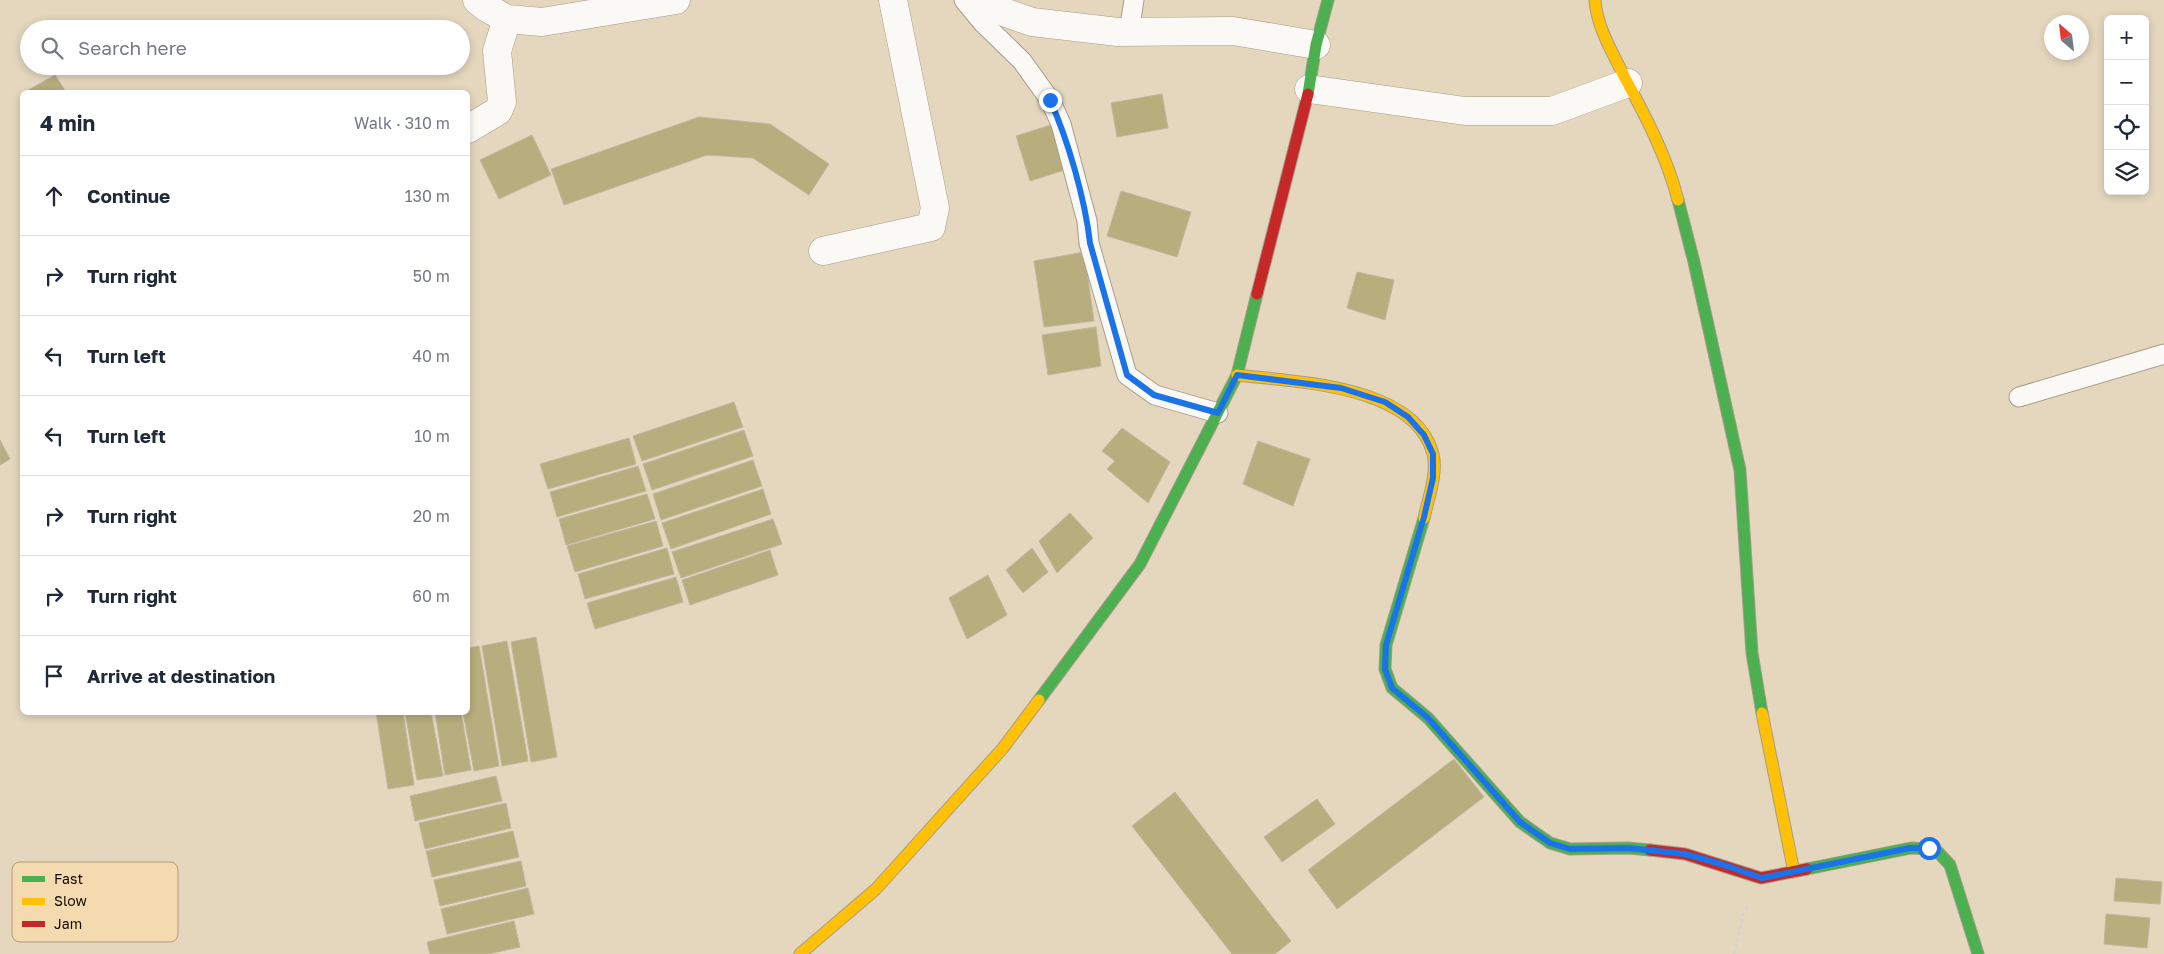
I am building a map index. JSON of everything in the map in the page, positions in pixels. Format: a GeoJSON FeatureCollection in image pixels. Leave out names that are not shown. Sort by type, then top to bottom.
{"type":"FeatureCollection","features":[{"type":"Feature","properties":{"kind":"street"},"geometry":{"type":"LineString","coordinates":[[477,0],[487,8],[507,18],[542,22],[676,0]]}},
{"type":"Feature","properties":{"kind":"street"},"geometry":{"type":"LineString","coordinates":[[823,251],[931,228],[935,208],[893,0]]}},
{"type":"Feature","properties":{"kind":"street"},"geometry":{"type":"LineString","coordinates":[[970,0],[1032,22],[1129,32],[1233,31],[1316,45]]}},
{"type":"Feature","properties":{"kind":"street"},"geometry":{"type":"LineString","coordinates":[[800,954],[876,889],[1004,748],[1140,564],[1237,375],[1309,89],[1316,45],[1328,0]]}},
{"type":"Feature","properties":{"kind":"street"},"geometry":{"type":"LineString","coordinates":[[1595,0],[1596,12],[1607,42],[1654,134],[1674,184],[1694,262],[1740,470],[1752,653],[1794,872]]}},
{"type":"Feature","properties":{"kind":"street"},"geometry":{"type":"LineString","coordinates":[[470,128],[498,111],[502,102],[497,51],[507,18]]}},
{"type":"Feature","properties":{"kind":"street"},"geometry":{"type":"LineString","coordinates":[[1309,89],[1465,111],[1552,112],[1628,83]]}},
{"type":"Feature","properties":{"kind":"street"},"geometry":{"type":"LineString","coordinates":[[1237,375],[1341,388],[1376,399],[1385,402],[1408,417],[1424,435],[1433,454],[1433,478],[1424,517],[1386,645],[1385,669],[1392,688],[1428,718],[1520,822],[1550,843],[1570,849],[1628,848],[1685,854],[1762,878],[1910,848],[1929,848],[1942,854],[1950,865],[1978,954]]}},
{"type":"Feature","properties":{"kind":"lane"},"geometry":{"type":"LineString","coordinates":[[964,0],[983,23],[1022,61],[1050,100],[1061,124],[1087,221],[1090,243],[1127,375],[1154,395],[1218,413]]}},
{"type":"Feature","properties":{"kind":"lane"},"geometry":{"type":"LineString","coordinates":[[1129,32],[1134,0]]}},
{"type":"Feature","properties":{"kind":"lane"},"geometry":{"type":"LineString","coordinates":[[2019,397],[2164,354]]}},
{"type":"Feature","properties":{"kind":"path"},"geometry":{"type":"LineString","coordinates":[[1734,954],[1743,915],[1762,878]]}},
{"type":"Feature","properties":{"kind":"building"},"geometry":{"type":"Polygon","coordinates":[[[55,75],[65,90],[29,90],[55,75]]]}},
{"type":"Feature","properties":{"kind":"building"},"geometry":{"type":"Polygon","coordinates":[[[1162,94],[1168,128],[1117,137],[1111,103],[1162,94]]]}},
{"type":"Feature","properties":{"kind":"building"},"geometry":{"type":"Polygon","coordinates":[[[699,117],[770,124],[829,164],[809,195],[753,158],[707,155],[564,205],[551,169],[699,117]]]}},
{"type":"Feature","properties":{"kind":"building"},"geometry":{"type":"Polygon","coordinates":[[[1054,124],[1068,169],[1030,181],[1016,136],[1054,124]]]}},
{"type":"Feature","properties":{"kind":"building"},"geometry":{"type":"Polygon","coordinates":[[[532,135],[551,175],[499,199],[480,160],[532,135]]]}},
{"type":"Feature","properties":{"kind":"building"},"geometry":{"type":"Polygon","coordinates":[[[1121,191],[1191,212],[1177,257],[1107,236],[1121,191]]]}},
{"type":"Feature","properties":{"kind":"building"},"geometry":{"type":"Polygon","coordinates":[[[1084,252],[1094,321],[1044,327],[1034,261],[1084,252]]]}},
{"type":"Feature","properties":{"kind":"building"},"geometry":{"type":"Polygon","coordinates":[[[1357,272],[1394,280],[1385,320],[1347,308],[1357,272]]]}},
{"type":"Feature","properties":{"kind":"building"},"geometry":{"type":"Polygon","coordinates":[[[1096,327],[1101,366],[1048,375],[1042,335],[1096,327]]]}},
{"type":"Feature","properties":{"kind":"building"},"geometry":{"type":"Polygon","coordinates":[[[734,402],[743,427],[642,461],[633,436],[734,402]]]}},
{"type":"Feature","properties":{"kind":"building"},"geometry":{"type":"Polygon","coordinates":[[[1122,428],[1170,462],[1148,503],[1107,469],[1115,461],[1102,451],[1122,428]]]}},
{"type":"Feature","properties":{"kind":"building"},"geometry":{"type":"Polygon","coordinates":[[[744,430],[753,456],[652,490],[643,464],[744,430]]]}},
{"type":"Feature","properties":{"kind":"building"},"geometry":{"type":"Polygon","coordinates":[[[629,438],[636,464],[548,489],[540,464],[629,438]]]}},
{"type":"Feature","properties":{"kind":"building"},"geometry":{"type":"Polygon","coordinates":[[[0,440],[10,459],[0,465],[0,440]]]}},
{"type":"Feature","properties":{"kind":"building"},"geometry":{"type":"Polygon","coordinates":[[[1258,441],[1310,459],[1293,506],[1243,484],[1258,441]]]}},
{"type":"Feature","properties":{"kind":"building"},"geometry":{"type":"Polygon","coordinates":[[[753,460],[762,486],[661,520],[653,494],[753,460]]]}},
{"type":"Feature","properties":{"kind":"building"},"geometry":{"type":"Polygon","coordinates":[[[638,466],[646,491],[557,517],[550,492],[638,466]]]}},
{"type":"Feature","properties":{"kind":"building"},"geometry":{"type":"Polygon","coordinates":[[[763,489],[771,514],[671,549],[662,523],[763,489]]]}},
{"type":"Feature","properties":{"kind":"building"},"geometry":{"type":"Polygon","coordinates":[[[647,494],[655,519],[566,545],[559,519],[647,494]]]}},
{"type":"Feature","properties":{"kind":"building"},"geometry":{"type":"Polygon","coordinates":[[[1070,513],[1093,538],[1057,573],[1039,541],[1070,513]]]}},
{"type":"Feature","properties":{"kind":"building"},"geometry":{"type":"Polygon","coordinates":[[[773,519],[782,544],[681,578],[672,552],[773,519]]]}},
{"type":"Feature","properties":{"kind":"building"},"geometry":{"type":"Polygon","coordinates":[[[656,521],[663,546],[575,572],[567,546],[656,521]]]}},
{"type":"Feature","properties":{"kind":"building"},"geometry":{"type":"Polygon","coordinates":[[[667,548],[674,574],[585,599],[578,574],[667,548]]]}},
{"type":"Feature","properties":{"kind":"building"},"geometry":{"type":"Polygon","coordinates":[[[1032,548],[1048,572],[1023,593],[1006,570],[1032,548]]]}},
{"type":"Feature","properties":{"kind":"building"},"geometry":{"type":"Polygon","coordinates":[[[770,550],[778,575],[690,605],[682,580],[770,550]]]}},
{"type":"Feature","properties":{"kind":"building"},"geometry":{"type":"Polygon","coordinates":[[[988,575],[1007,615],[967,639],[949,598],[988,575]]]}},
{"type":"Feature","properties":{"kind":"building"},"geometry":{"type":"Polygon","coordinates":[[[676,577],[683,602],[595,629],[587,603],[676,577]]]}},
{"type":"Feature","properties":{"kind":"building"},"geometry":{"type":"Polygon","coordinates":[[[536,637],[557,757],[531,762],[511,642],[536,637]]]}},
{"type":"Feature","properties":{"kind":"building"},"geometry":{"type":"Polygon","coordinates":[[[507,641],[528,761],[502,766],[482,646],[507,641]]]}},
{"type":"Feature","properties":{"kind":"building"},"geometry":{"type":"Polygon","coordinates":[[[479,646],[499,766],[474,771],[464,715],[470,715],[470,648],[479,646]]]}},
{"type":"Feature","properties":{"kind":"building"},"geometry":{"type":"Polygon","coordinates":[[[376,715],[403,715],[414,785],[388,789],[376,715]]]}},
{"type":"Feature","properties":{"kind":"building"},"geometry":{"type":"Polygon","coordinates":[[[406,715],[432,715],[443,776],[417,780],[406,715]]]}},
{"type":"Feature","properties":{"kind":"building"},"geometry":{"type":"Polygon","coordinates":[[[435,715],[462,715],[471,770],[445,775],[435,715]]]}},
{"type":"Feature","properties":{"kind":"building"},"geometry":{"type":"Polygon","coordinates":[[[1454,759],[1484,797],[1337,909],[1308,870],[1454,759]]]}},
{"type":"Feature","properties":{"kind":"building"},"geometry":{"type":"Polygon","coordinates":[[[496,776],[502,801],[415,821],[410,796],[496,776]]]}},
{"type":"Feature","properties":{"kind":"building"},"geometry":{"type":"Polygon","coordinates":[[[1175,792],[1291,941],[1275,954],[1232,954],[1132,826],[1175,792]]]}},
{"type":"Feature","properties":{"kind":"building"},"geometry":{"type":"Polygon","coordinates":[[[1317,799],[1335,824],[1282,862],[1264,837],[1317,799]]]}},
{"type":"Feature","properties":{"kind":"building"},"geometry":{"type":"Polygon","coordinates":[[[506,803],[511,828],[425,849],[419,823],[506,803]]]}},
{"type":"Feature","properties":{"kind":"building"},"geometry":{"type":"Polygon","coordinates":[[[513,831],[519,857],[432,877],[426,851],[513,831]]]}},
{"type":"Feature","properties":{"kind":"building"},"geometry":{"type":"Polygon","coordinates":[[[521,861],[526,886],[440,906],[434,880],[521,861]]]}},
{"type":"Feature","properties":{"kind":"building"},"geometry":{"type":"Polygon","coordinates":[[[2116,878],[2162,882],[2160,904],[2114,901],[2116,878]]]}},
{"type":"Feature","properties":{"kind":"building"},"geometry":{"type":"Polygon","coordinates":[[[528,888],[534,914],[447,934],[441,909],[528,888]]]}},
{"type":"Feature","properties":{"kind":"building"},"geometry":{"type":"Polygon","coordinates":[[[2106,914],[2150,918],[2147,948],[2104,944],[2106,914]]]}},
{"type":"Feature","properties":{"kind":"building"},"geometry":{"type":"Polygon","coordinates":[[[514,921],[520,947],[488,954],[430,954],[427,942],[514,921]]]}},
{"type":"Feature","properties":{"kind":"traffic: fast"},"geometry":{"type":"LineString","coordinates":[[1308,94],[1316,45],[1328,0]]}},
{"type":"Feature","properties":{"kind":"traffic: fast"},"geometry":{"type":"LineString","coordinates":[[1678,200],[1694,262],[1740,470],[1752,653],[1762,713]]}},
{"type":"Feature","properties":{"kind":"traffic: fast"},"geometry":{"type":"LineString","coordinates":[[1039,700],[1140,564],[1237,375],[1257,294]]}},
{"type":"Feature","properties":{"kind":"traffic: fast"},"geometry":{"type":"LineString","coordinates":[[1424,518],[1386,645],[1385,669],[1392,688],[1428,718],[1520,822],[1550,843],[1570,849],[1628,848],[1650,850]]}},
{"type":"Feature","properties":{"kind":"traffic: fast"},"geometry":{"type":"LineString","coordinates":[[1807,869],[1911,848],[1929,849],[1938,852],[1950,865],[1978,954]]}},
{"type":"Feature","properties":{"kind":"traffic: slow"},"geometry":{"type":"LineString","coordinates":[[1595,0],[1602,30],[1655,137],[1668,168],[1678,200]]}},
{"type":"Feature","properties":{"kind":"traffic: slow"},"geometry":{"type":"LineString","coordinates":[[1237,375],[1289,380],[1350,391],[1378,400],[1403,413],[1422,431],[1433,454],[1433,478],[1424,518]]}},
{"type":"Feature","properties":{"kind":"traffic: slow"},"geometry":{"type":"LineString","coordinates":[[800,954],[876,889],[1003,748],[1039,700]]}},
{"type":"Feature","properties":{"kind":"traffic: slow"},"geometry":{"type":"LineString","coordinates":[[1762,713],[1794,872]]}},
{"type":"Feature","properties":{"kind":"traffic: jam"},"geometry":{"type":"LineString","coordinates":[[1257,294],[1308,94]]}},
{"type":"Feature","properties":{"kind":"traffic: jam"},"geometry":{"type":"LineString","coordinates":[[1650,850],[1685,854],[1761,878],[1807,869]]}},
{"type":"Feature","properties":{"kind":"route"},"geometry":{"type":"LineString","coordinates":[[1050,100],[1061,124],[1087,221],[1090,243],[1127,375],[1154,395],[1218,413],[1237,375],[1341,388],[1385,402],[1408,417],[1424,435],[1433,454],[1433,478],[1424,517],[1386,645],[1385,669],[1392,688],[1428,718],[1520,822],[1550,843],[1570,849],[1628,848],[1685,854],[1762,878],[1910,848],[1929,848]]}}]}
